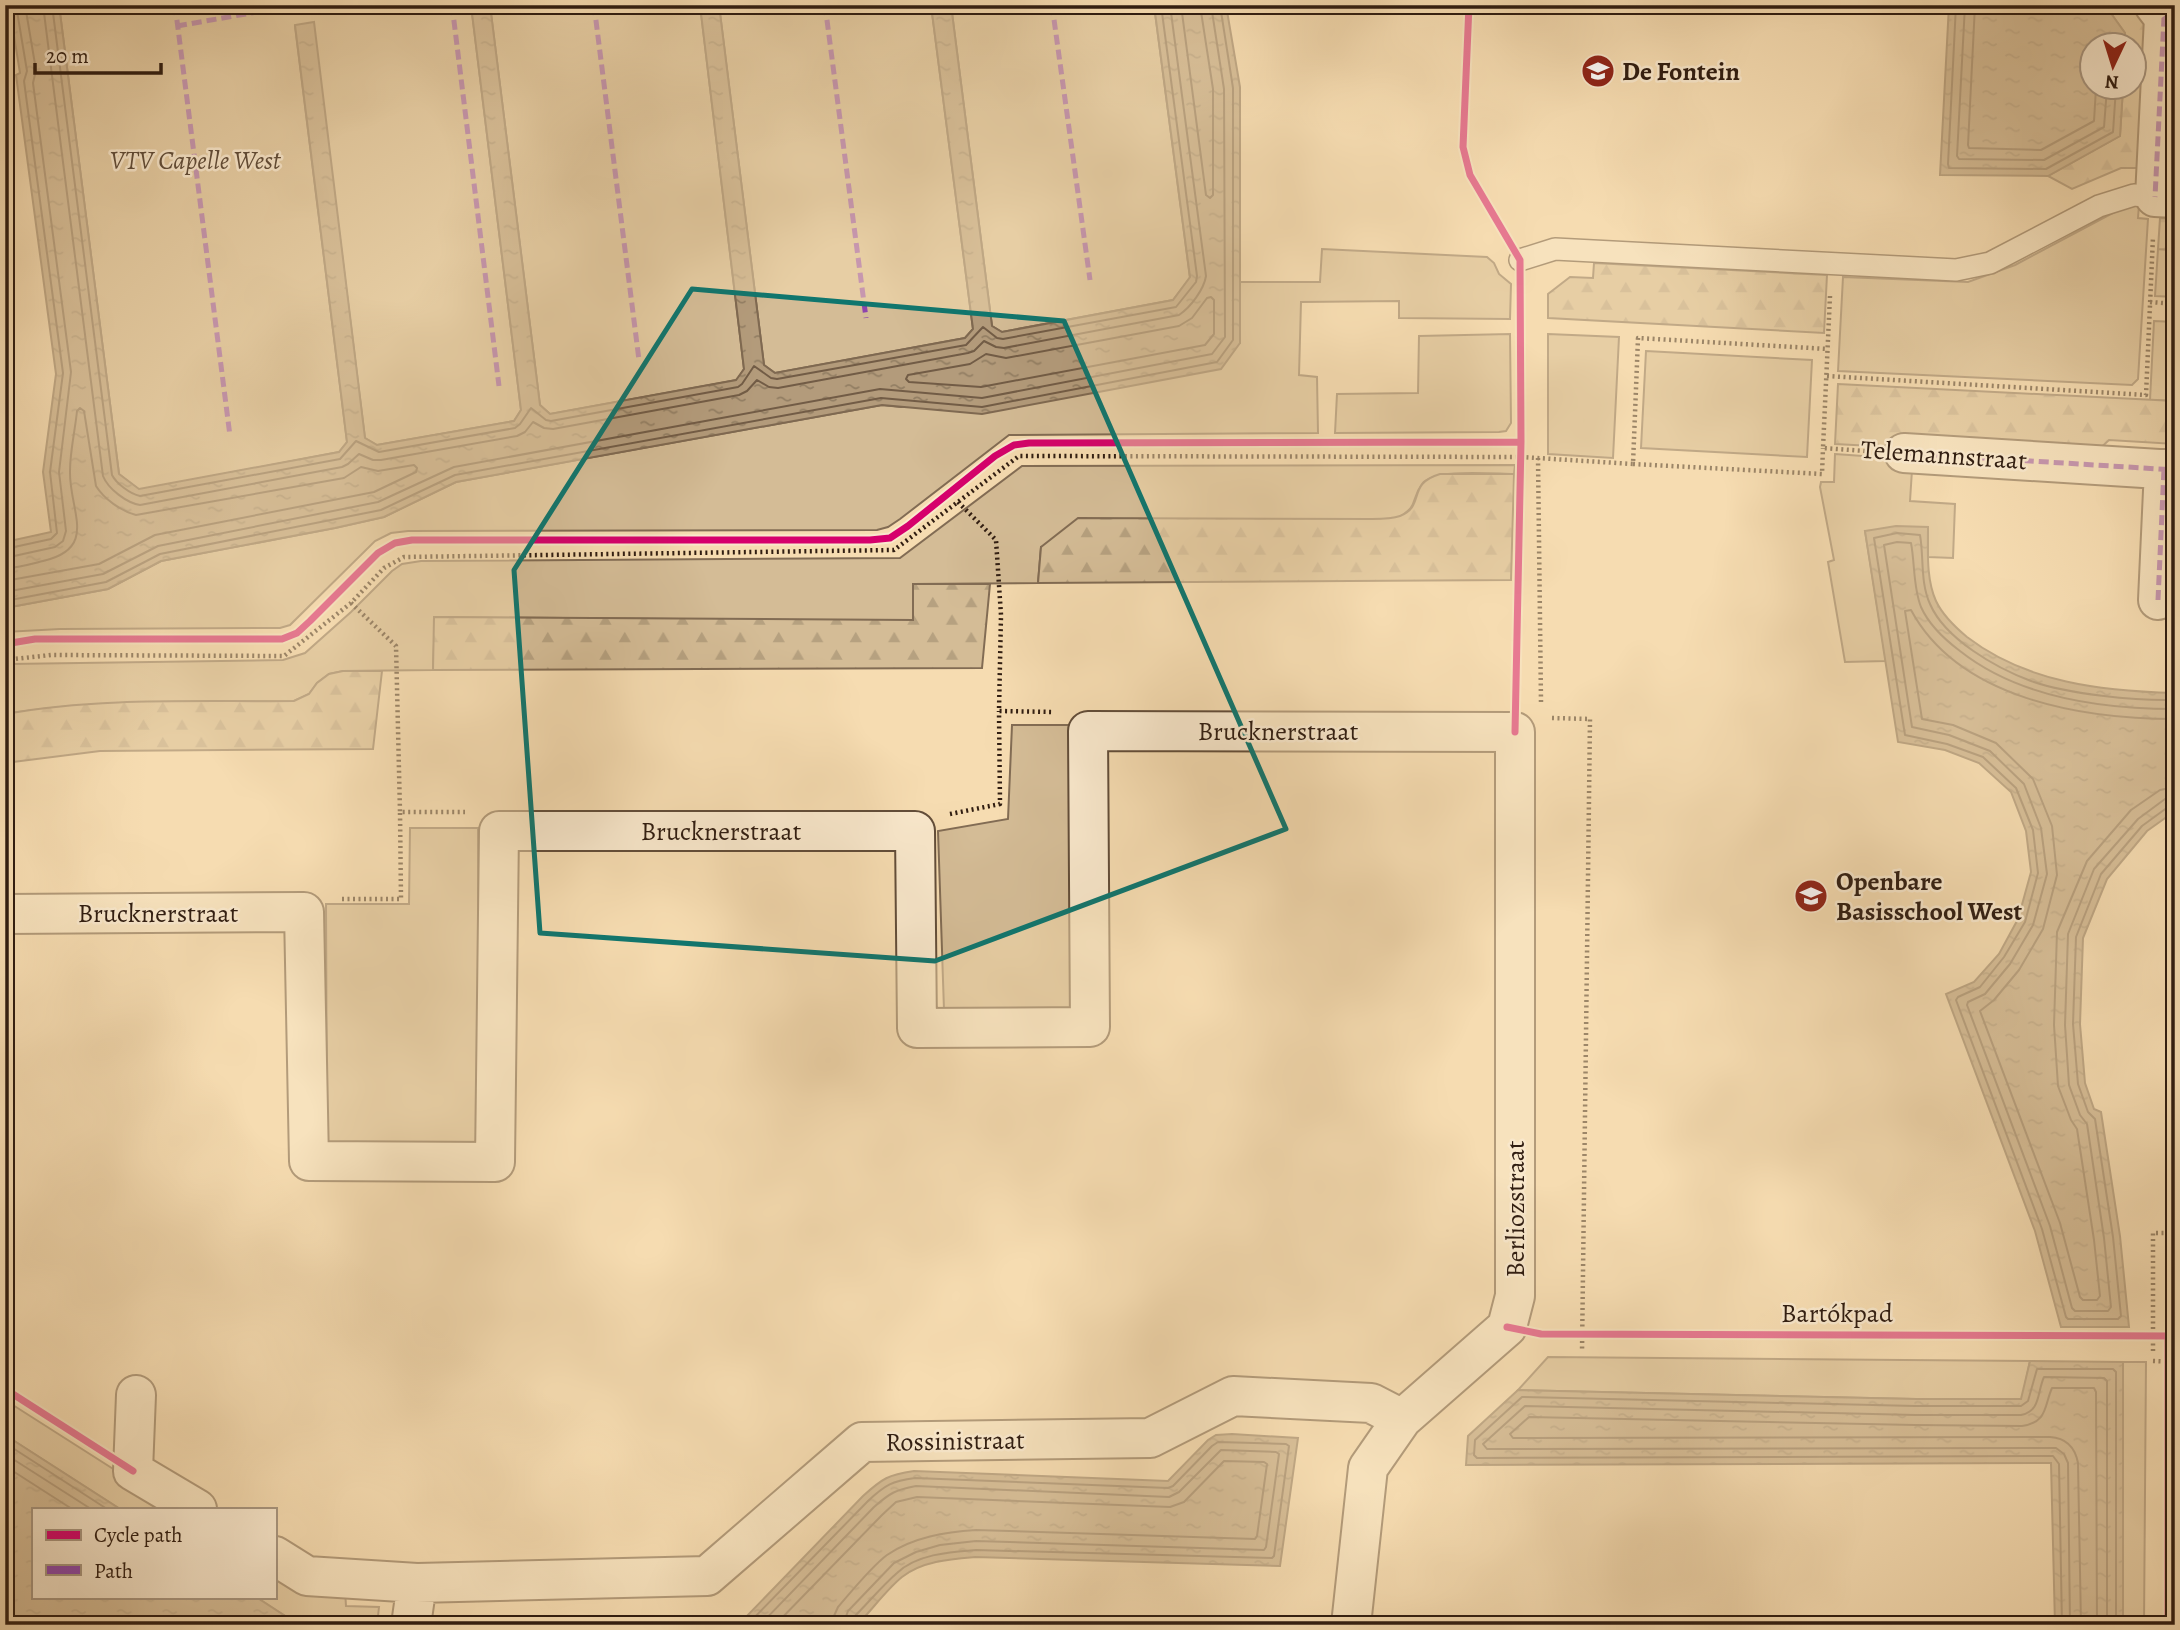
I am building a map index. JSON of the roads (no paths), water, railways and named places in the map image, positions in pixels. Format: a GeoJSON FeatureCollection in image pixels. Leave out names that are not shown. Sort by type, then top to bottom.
{"type":"FeatureCollection","features":[{"type":"Feature","properties":{"kind":"street"},"geometry":{"type":"LineString","coordinates":[[2154,5],[2164,18],[2165,198]]}},
{"type":"Feature","properties":{"kind":"street","name":"Telemannstraat"},"geometry":{"type":"LineString","coordinates":[[1904,453],[2169,469],[2158,600]]}},
{"type":"Feature","properties":{"kind":"street","name":"Brucknerstraat"},"geometry":{"type":"LineString","coordinates":[[5,914],[304,912],[309,1160],[495,1162],[499,831],[915,831],[917,1028],[1090,1027],[1088,731],[1523,722]]}},
{"type":"Feature","properties":{"kind":"street","name":"Berliozstraat"},"geometry":{"type":"LineString","coordinates":[[1361,1623],[1368,1468],[1402,1419],[1507,1327],[1515,1296],[1523,722]]}},
{"type":"Feature","properties":{"kind":"street"},"geometry":{"type":"LineString","coordinates":[[136,1395],[133,1471],[195,1508]]}},
{"type":"Feature","properties":{"kind":"street","name":"Rossinistraat"},"geometry":{"type":"LineString","coordinates":[[276,1557],[307,1576],[417,1583],[707,1576],[862,1442],[1150,1438],[1233,1396],[1371,1403],[1402,1419]]}},
{"type":"Feature","properties":{"kind":"street"},"geometry":{"type":"LineString","coordinates":[[411,1625],[417,1583]]}},
{"type":"Feature","properties":{"kind":"lane"},"geometry":{"type":"LineString","coordinates":[[1520,260],[1555,249],[1956,270],[1990,263],[2099,206],[2134,195],[2165,198]]}},
{"type":"Feature","properties":{"kind":"water"},"geometry":{"type":"Polygon","coordinates":[[[9,5],[59,5],[119,474],[139,489],[339,452],[347,442],[295,25],[314,22],[365,438],[377,445],[514,421],[521,410],[471,5],[490,5],[540,405],[550,414],[736,380],[744,369],[700,5],[719,5],[764,365],[775,373],[965,338],[973,329],[931,5],[951,5],[992,326],[1002,332],[1173,300],[1190,277],[1154,5],[1226,5],[1240,87],[1240,343],[1221,369],[982,414],[882,405],[456,482],[384,517],[161,561],[108,589],[5,608],[5,542],[51,532],[43,472],[56,374],[16,75],[20,73],[9,5]]]}},
{"type":"Feature","properties":{"kind":"water"},"geometry":{"type":"Polygon","coordinates":[[[1949,5],[2105,5],[2124,32],[2078,32],[2078,102],[2122,102],[2120,136],[2048,176],[1940,175],[1949,5]]]}},
{"type":"Feature","properties":{"kind":"water"},"geometry":{"type":"Polygon","coordinates":[[[1896,526],[1928,527],[1929,574],[1936,601],[1954,625],[1990,653],[2015,665],[2066,682],[2120,690],[2175,693],[2175,811],[2147,831],[2107,879],[2083,938],[2080,1024],[2085,1083],[2094,1109],[2101,1112],[2120,1236],[2129,1327],[2061,1327],[2035,1231],[1946,994],[1974,982],[1999,954],[2018,919],[2031,872],[2026,831],[2011,792],[1979,763],[1945,750],[1898,742],[1865,531],[1896,526]]]}},
{"type":"Feature","properties":{"kind":"water"},"geometry":{"type":"Polygon","coordinates":[[[2030,1361],[2123,1362],[2123,1625],[2055,1625],[2051,1463],[1466,1465],[1468,1436],[1518,1390],[2021,1399],[2030,1361]]]}},
{"type":"Feature","properties":{"kind":"water"},"geometry":{"type":"Polygon","coordinates":[[[5,1435],[118,1508],[32,1508],[32,1598],[258,1598],[299,1625],[5,1625],[5,1435]]]}},
{"type":"Feature","properties":{"kind":"water"},"geometry":{"type":"Polygon","coordinates":[[[1216,1435],[1298,1438],[1280,1566],[975,1557],[956,1559],[918,1567],[902,1577],[857,1625],[735,1625],[747,1616],[863,1496],[881,1481],[892,1476],[914,1471],[1168,1481],[1208,1440],[1216,1435]]]}},
{"type":"Feature","properties":{"kind":"place","name":"De Fontein"},"geometry":{"type":"Point","coordinates":[1598,71]}},
{"type":"Feature","properties":{"kind":"place","name":"Openbare Basisschool West"},"geometry":{"type":"Point","coordinates":[1811,896]}},
{"type":"Feature","properties":{"kind":"park label","name":"VTV Capelle West"},"geometry":{"type":"Point","coordinates":[195,160]}}]}
